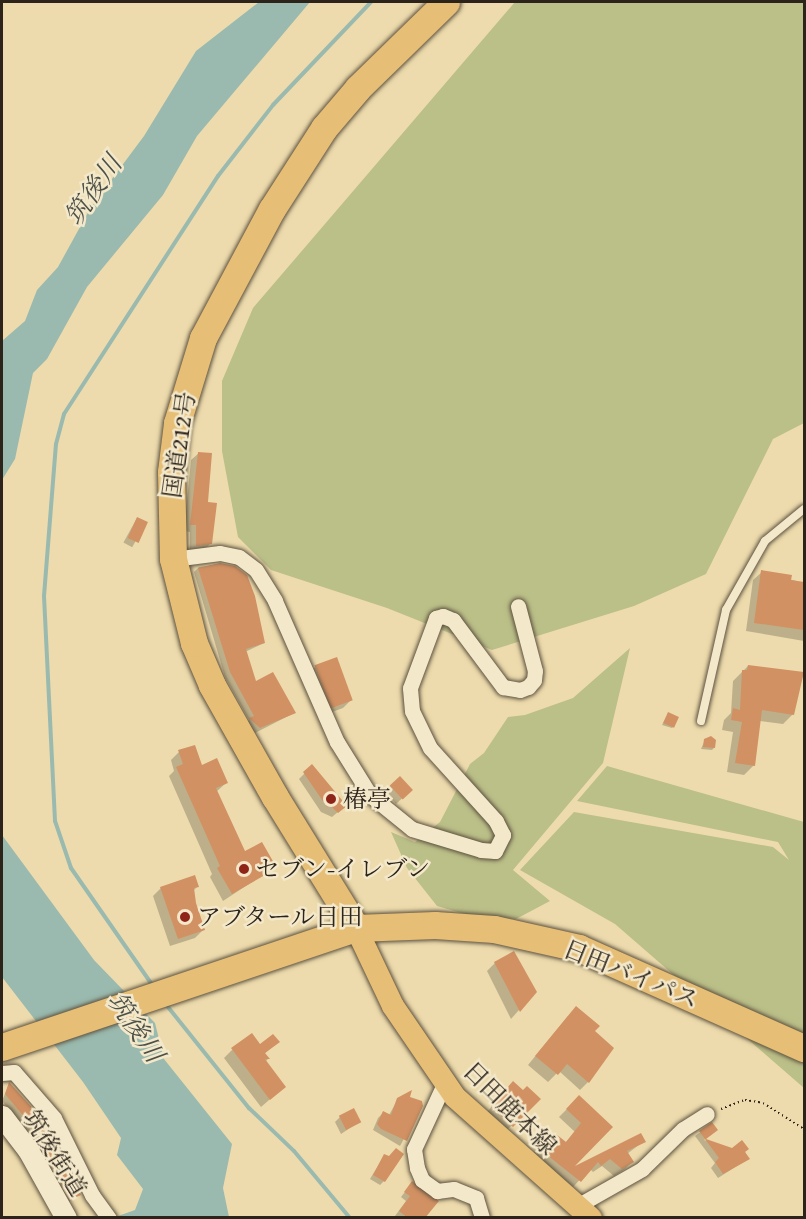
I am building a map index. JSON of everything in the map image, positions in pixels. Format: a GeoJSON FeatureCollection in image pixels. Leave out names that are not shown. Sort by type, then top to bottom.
{"type":"FeatureCollection","features":[{"type":"Feature","properties":{"kind":"highway","name":"国道212号"},"geometry":{"type":"LineString","coordinates":[[356,928],[212,685],[194,644],[173,560],[170,504],[177,423],[203,338],[272,209],[324,128],[358,88],[446,2]]}},
{"type":"Feature","properties":{"kind":"highway","name":"日田バイパス"},"geometry":{"type":"LineString","coordinates":[[2,1047],[211,974],[356,928],[435,925],[494,929],[579,948],[804,1048]]}},
{"type":"Feature","properties":{"kind":"main road","name":"日田鹿本線"},"geometry":{"type":"LineString","coordinates":[[356,928],[393,1006],[455,1097],[584,1212]]}},
{"type":"Feature","properties":{"kind":"street"},"geometry":{"type":"LineString","coordinates":[[173,560],[220,553],[239,557],[256,570],[275,601],[337,742],[370,795],[412,829],[481,850],[495,851],[503,835],[496,821],[430,748],[412,711],[410,688],[436,618],[444,616],[453,620],[502,687],[520,690],[528,687],[534,680],[535,671],[518,606]]}},
{"type":"Feature","properties":{"kind":"street"},"geometry":{"type":"LineString","coordinates":[[2,1073],[14,1072],[54,1118],[93,1195],[109,1218]]}},
{"type":"Feature","properties":{"kind":"street"},"geometry":{"type":"LineString","coordinates":[[445,1082],[414,1149],[417,1168],[423,1180],[437,1191],[454,1189],[476,1198],[482,1218]]}},
{"type":"Feature","properties":{"kind":"street"},"geometry":{"type":"LineString","coordinates":[[584,1212],[642,1169],[683,1129],[706,1114]]}},
{"type":"Feature","properties":{"kind":"street","name":"筑後街道"},"geometry":{"type":"LineString","coordinates":[[2,1116],[28,1150],[66,1218]]}},
{"type":"Feature","properties":{"kind":"lane"},"geometry":{"type":"LineString","coordinates":[[701,721],[726,610],[765,541],[804,509]]}},
{"type":"Feature","properties":{"kind":"path"},"geometry":{"type":"LineString","coordinates":[[706,1114],[745,1100],[763,1102],[804,1129]]}},
{"type":"Feature","properties":{"kind":"green space"},"geometry":{"type":"Polygon","coordinates":[[[515,2],[804,2],[804,423],[773,439],[706,574],[634,606],[492,650],[387,608],[271,570],[238,537],[222,451],[222,381],[253,308],[515,2]]]}},
{"type":"Feature","properties":{"kind":"green space"},"geometry":{"type":"Polygon","coordinates":[[[630,648],[603,763],[513,870],[550,901],[516,919],[475,917],[437,906],[407,868],[391,832],[415,842],[440,822],[470,764],[484,753],[508,717],[525,715],[573,698],[630,648]]]}},
{"type":"Feature","properties":{"kind":"green space"},"geometry":{"type":"Polygon","coordinates":[[[607,766],[804,822],[804,1088],[615,924],[520,870],[574,812],[773,847],[789,860],[778,842],[577,801],[607,766]]]}},
{"type":"Feature","properties":{"kind":"water"},"geometry":{"type":"Polygon","coordinates":[[[259,2],[310,2],[197,136],[163,195],[87,287],[47,359],[33,373],[15,459],[2,480],[2,341],[25,321],[37,290],[58,267],[91,207],[144,136],[196,51],[259,2]]]}},
{"type":"Feature","properties":{"kind":"water","name":"筑後川"},"geometry":{"type":"Polygon","coordinates":[[[2,835],[94,960],[155,1023],[164,1059],[232,1144],[223,1188],[229,1217],[118,1216],[135,1210],[143,1189],[117,1155],[121,1138],[83,1082],[2,977],[2,835]]]}},
{"type":"Feature","properties":{"kind":"building"},"geometry":{"type":"Polygon","coordinates":[[[198,452],[212,453],[208,502],[217,503],[212,544],[196,546],[196,525],[190,525],[198,452]]]}},
{"type":"Feature","properties":{"kind":"building"},"geometry":{"type":"Polygon","coordinates":[[[137,517],[148,522],[139,543],[128,538],[137,517]]]}},
{"type":"Feature","properties":{"kind":"building"},"geometry":{"type":"Polygon","coordinates":[[[220,563],[235,566],[247,575],[255,596],[265,643],[246,649],[256,681],[273,672],[296,713],[260,728],[249,718],[254,716],[230,672],[198,568],[220,563]]]}},
{"type":"Feature","properties":{"kind":"building"},"geometry":{"type":"Polygon","coordinates":[[[761,570],[792,575],[791,580],[804,582],[804,630],[754,623],[761,570]]]}},
{"type":"Feature","properties":{"kind":"building"},"geometry":{"type":"Polygon","coordinates":[[[337,657],[353,700],[330,708],[314,665],[337,657]]]}},
{"type":"Feature","properties":{"kind":"building"},"geometry":{"type":"Polygon","coordinates":[[[748,665],[804,672],[794,715],[762,710],[755,766],[735,763],[742,722],[731,720],[733,708],[740,710],[742,670],[747,670],[748,665]]]}},
{"type":"Feature","properties":{"kind":"building"},"geometry":{"type":"Polygon","coordinates":[[[668,712],[679,717],[674,728],[663,723],[668,712]]]}},
{"type":"Feature","properties":{"kind":"building"},"geometry":{"type":"Polygon","coordinates":[[[711,736],[716,740],[715,748],[703,747],[704,739],[711,736]]]}},
{"type":"Feature","properties":{"kind":"building"},"geometry":{"type":"Polygon","coordinates":[[[195,745],[202,765],[217,758],[228,783],[216,788],[245,851],[262,842],[274,863],[269,866],[272,871],[232,894],[217,868],[220,866],[176,767],[183,764],[178,750],[195,745]]]}},
{"type":"Feature","properties":{"kind":"building"},"geometry":{"type":"Polygon","coordinates":[[[312,764],[347,806],[338,813],[332,807],[327,807],[303,772],[312,764]]]}},
{"type":"Feature","properties":{"kind":"building"},"geometry":{"type":"Polygon","coordinates":[[[400,776],[413,790],[403,799],[390,786],[400,776]]]}},
{"type":"Feature","properties":{"kind":"building","name":"アブタール日田"},"geometry":{"type":"Polygon","coordinates":[[[195,875],[199,887],[194,888],[196,903],[205,930],[178,939],[160,887],[195,875]]]}},
{"type":"Feature","properties":{"kind":"building"},"geometry":{"type":"Polygon","coordinates":[[[514,951],[537,992],[520,1012],[494,962],[514,951]]]}},
{"type":"Feature","properties":{"kind":"building"},"geometry":{"type":"Polygon","coordinates":[[[576,1006],[600,1026],[595,1031],[614,1048],[589,1083],[567,1064],[558,1075],[535,1056],[576,1006]]]}},
{"type":"Feature","properties":{"kind":"building"},"geometry":{"type":"Polygon","coordinates":[[[252,1033],[260,1044],[273,1034],[280,1042],[265,1053],[270,1059],[265,1059],[286,1087],[270,1100],[231,1048],[252,1033]]]}},
{"type":"Feature","properties":{"kind":"building"},"geometry":{"type":"Polygon","coordinates":[[[513,1081],[523,1090],[527,1086],[541,1099],[513,1127],[491,1106],[513,1081]]]}},
{"type":"Feature","properties":{"kind":"building"},"geometry":{"type":"Polygon","coordinates":[[[9,1082],[46,1123],[81,1195],[70,1200],[40,1145],[45,1142],[5,1094],[9,1082]]]}},
{"type":"Feature","properties":{"kind":"building"},"geometry":{"type":"Polygon","coordinates":[[[412,1090],[410,1097],[422,1101],[423,1106],[407,1141],[381,1129],[377,1124],[383,1111],[391,1115],[397,1098],[412,1090]]]}},
{"type":"Feature","properties":{"kind":"building"},"geometry":{"type":"Polygon","coordinates":[[[579,1095],[613,1127],[575,1166],[641,1133],[646,1142],[627,1151],[634,1162],[622,1169],[610,1159],[601,1166],[598,1162],[581,1182],[537,1147],[548,1133],[553,1138],[556,1134],[566,1142],[581,1123],[566,1109],[579,1095]]]}},
{"type":"Feature","properties":{"kind":"building"},"geometry":{"type":"Polygon","coordinates":[[[354,1108],[361,1122],[346,1130],[339,1116],[354,1108]]]}},
{"type":"Feature","properties":{"kind":"building"},"geometry":{"type":"Polygon","coordinates":[[[712,1122],[718,1130],[706,1139],[732,1148],[742,1140],[749,1149],[745,1152],[750,1159],[723,1174],[715,1162],[719,1158],[699,1131],[712,1122]]]}},
{"type":"Feature","properties":{"kind":"building"},"geometry":{"type":"Polygon","coordinates":[[[396,1148],[404,1154],[385,1182],[373,1175],[384,1154],[389,1156],[396,1148]]]}},
{"type":"Feature","properties":{"kind":"building"},"geometry":{"type":"Polygon","coordinates":[[[412,1181],[439,1201],[425,1218],[408,1218],[399,1211],[410,1196],[404,1192],[412,1181]]]}},
{"type":"Feature","properties":{"kind":"waterway"},"geometry":{"type":"LineString","coordinates":[[153,986],[71,868],[55,821],[44,596],[56,444],[64,414],[218,176],[273,105],[371,2]]}},
{"type":"Feature","properties":{"kind":"waterway"},"geometry":{"type":"LineString","coordinates":[[164,1002],[249,1108],[294,1151],[350,1218]]}},
{"type":"Feature","properties":{"kind":"place","name":"椿亭"},"geometry":{"type":"Point","coordinates":[331,799]}},
{"type":"Feature","properties":{"kind":"place","name":"セブン-イレブン"},"geometry":{"type":"Point","coordinates":[244,869]}},
{"type":"Feature","properties":{"kind":"place","name":"アブタール日田"},"geometry":{"type":"Point","coordinates":[185,917]}}]}
